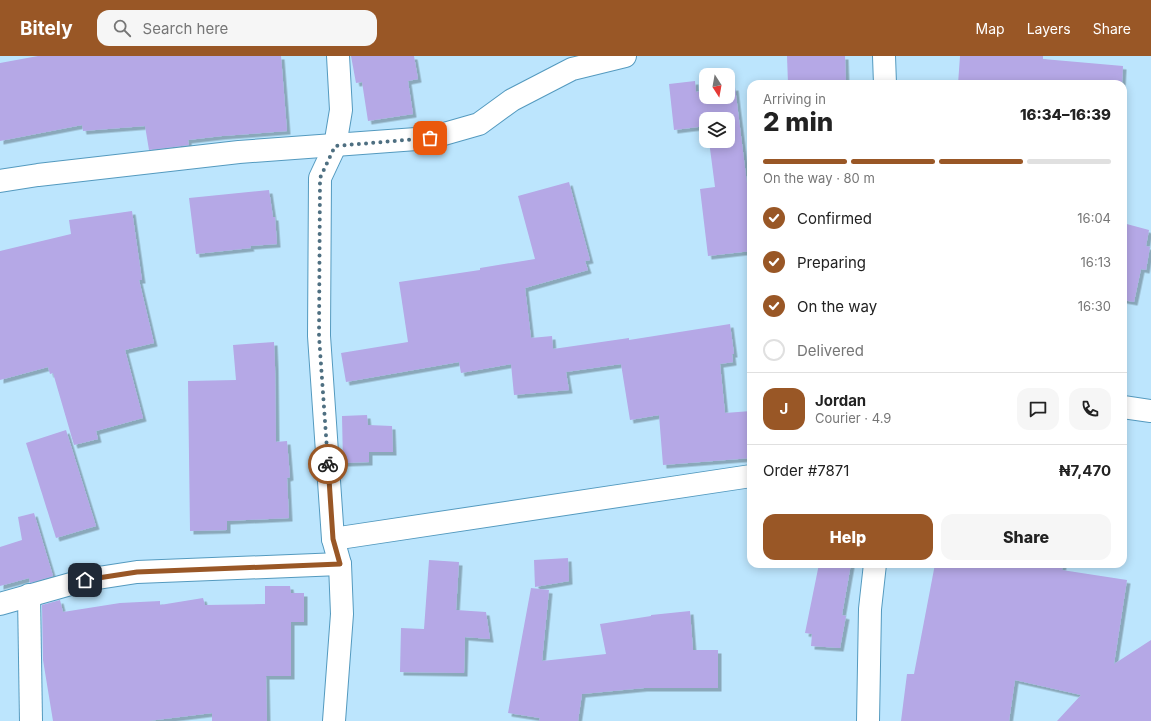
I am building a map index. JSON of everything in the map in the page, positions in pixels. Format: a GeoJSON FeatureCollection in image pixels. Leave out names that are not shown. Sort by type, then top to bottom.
{"type":"FeatureCollection","features":[{"type":"Feature","properties":{"kind":"street"},"geometry":{"type":"LineString","coordinates":[[334,721],[342,614],[340,564],[333,539],[319,336],[320,178],[335,146],[340,110],[338,56]]}},
{"type":"Feature","properties":{"kind":"street"},"geometry":{"type":"LineString","coordinates":[[0,181],[38,175],[239,152],[430,138],[479,124],[512,100],[572,69],[625,56]]}},
{"type":"Feature","properties":{"kind":"street"},"geometry":{"type":"LineString","coordinates":[[884,56],[886,80]]}},
{"type":"Feature","properties":{"kind":"street"},"geometry":{"type":"LineString","coordinates":[[1127,407],[1151,410]]}},
{"type":"Feature","properties":{"kind":"street"},"geometry":{"type":"LineString","coordinates":[[333,539],[747,477]]}},
{"type":"Feature","properties":{"kind":"street"},"geometry":{"type":"LineString","coordinates":[[0,604],[85,580],[137,572],[340,564]]}},
{"type":"Feature","properties":{"kind":"street"},"geometry":{"type":"LineString","coordinates":[[868,721],[870,608],[875,568]]}},
{"type":"Feature","properties":{"kind":"street"},"geometry":{"type":"LineString","coordinates":[[29,595],[31,721]]}},
{"type":"Feature","properties":{"kind":"building"},"geometry":{"type":"Polygon","coordinates":[[[38,56],[281,56],[287,131],[188,140],[189,145],[149,150],[145,126],[83,131],[82,125],[0,141],[0,63],[38,56]]]}},
{"type":"Feature","properties":{"kind":"building"},"geometry":{"type":"Polygon","coordinates":[[[351,56],[414,56],[418,79],[408,81],[413,114],[368,121],[362,82],[356,83],[351,56]]]}},
{"type":"Feature","properties":{"kind":"building"},"geometry":{"type":"Polygon","coordinates":[[[787,56],[845,56],[846,80],[788,80],[787,56]]]}},
{"type":"Feature","properties":{"kind":"building"},"geometry":{"type":"Polygon","coordinates":[[[960,56],[1043,56],[1043,59],[1123,66],[1122,80],[958,80],[960,56]]]}},
{"type":"Feature","properties":{"kind":"building"},"geometry":{"type":"Polygon","coordinates":[[[695,81],[696,92],[699,91],[699,104],[735,104],[735,87],[747,184],[747,251],[708,256],[700,189],[715,187],[710,148],[735,148],[735,112],[699,112],[699,127],[674,130],[669,84],[695,81]]]}},
{"type":"Feature","properties":{"kind":"building"},"geometry":{"type":"Polygon","coordinates":[[[569,182],[590,260],[585,261],[588,270],[525,288],[531,338],[552,336],[553,349],[629,338],[629,340],[730,324],[734,354],[732,354],[733,362],[720,364],[725,413],[747,411],[747,458],[663,465],[659,415],[630,420],[621,364],[566,372],[569,390],[514,395],[511,364],[461,373],[459,362],[346,382],[341,353],[408,342],[399,282],[480,270],[480,268],[535,259],[518,196],[569,182]]]}},
{"type":"Feature","properties":{"kind":"building"},"geometry":{"type":"Polygon","coordinates":[[[269,190],[273,217],[275,217],[277,244],[250,246],[251,248],[196,254],[189,198],[269,190]]]}},
{"type":"Feature","properties":{"kind":"building"},"geometry":{"type":"Polygon","coordinates":[[[132,211],[142,280],[139,280],[154,343],[125,350],[143,418],[96,431],[98,439],[74,445],[53,373],[50,374],[48,367],[0,380],[0,251],[71,234],[69,220],[132,211]]]}},
{"type":"Feature","properties":{"kind":"building"},"geometry":{"type":"Polygon","coordinates":[[[1127,224],[1149,230],[1146,246],[1150,247],[1146,270],[1141,269],[1134,302],[1127,301],[1127,224]]]}},
{"type":"Feature","properties":{"kind":"building"},"geometry":{"type":"Polygon","coordinates":[[[274,342],[276,442],[287,441],[290,477],[287,478],[289,518],[227,521],[227,530],[190,531],[188,381],[236,380],[233,345],[274,342]]]}},
{"type":"Feature","properties":{"kind":"building"},"geometry":{"type":"Polygon","coordinates":[[[367,415],[368,425],[392,426],[393,452],[369,452],[369,462],[343,463],[342,416],[367,415]]]}},
{"type":"Feature","properties":{"kind":"building"},"geometry":{"type":"Polygon","coordinates":[[[66,430],[96,526],[56,538],[26,443],[66,430]]]}},
{"type":"Feature","properties":{"kind":"building"},"geometry":{"type":"Polygon","coordinates":[[[34,513],[53,576],[30,583],[29,578],[0,586],[0,547],[22,540],[18,517],[34,513]]]}},
{"type":"Feature","properties":{"kind":"building"},"geometry":{"type":"Polygon","coordinates":[[[568,558],[569,581],[535,587],[534,560],[568,558]]]}},
{"type":"Feature","properties":{"kind":"building"},"geometry":{"type":"Polygon","coordinates":[[[429,560],[459,562],[456,610],[486,612],[490,639],[465,637],[464,673],[400,672],[401,628],[424,629],[429,560]]]}},
{"type":"Feature","properties":{"kind":"building"},"geometry":{"type":"Polygon","coordinates":[[[818,568],[850,568],[842,615],[846,616],[840,648],[811,646],[812,634],[805,633],[818,568]]]}},
{"type":"Feature","properties":{"kind":"building"},"geometry":{"type":"Polygon","coordinates":[[[934,568],[1062,568],[1062,570],[1127,580],[1114,664],[1151,640],[1151,721],[1057,721],[1081,695],[1015,680],[1009,721],[901,721],[907,674],[914,674],[934,568]]]}},
{"type":"Feature","properties":{"kind":"building"},"geometry":{"type":"Polygon","coordinates":[[[265,586],[290,586],[291,593],[304,593],[304,622],[291,622],[291,676],[266,676],[267,721],[212,721],[212,713],[148,721],[53,721],[43,660],[42,605],[60,600],[63,612],[120,603],[160,601],[160,605],[203,598],[205,605],[265,604],[265,586]]]}},
{"type":"Feature","properties":{"kind":"building"},"geometry":{"type":"Polygon","coordinates":[[[531,588],[549,590],[542,661],[606,654],[600,624],[651,615],[690,611],[693,650],[718,650],[718,688],[644,688],[582,694],[578,721],[539,721],[540,718],[508,713],[531,588]]]}},
{"type":"Feature","properties":{"kind":"way so far"},"geometry":{"type":"LineString","coordinates":[[328,464],[319,336],[320,178],[335,146],[430,138]]}},
{"type":"Feature","properties":{"kind":"route"},"geometry":{"type":"LineString","coordinates":[[85,580],[137,572],[340,564],[333,539],[328,464]]}}]}
